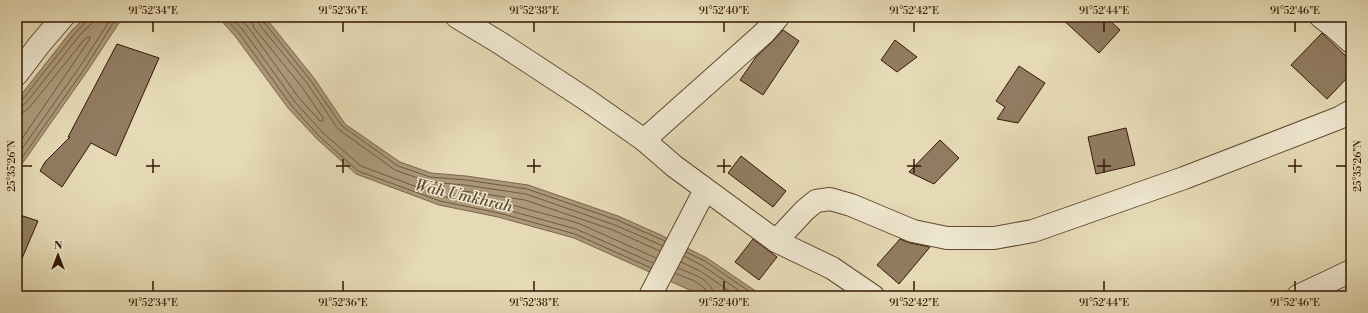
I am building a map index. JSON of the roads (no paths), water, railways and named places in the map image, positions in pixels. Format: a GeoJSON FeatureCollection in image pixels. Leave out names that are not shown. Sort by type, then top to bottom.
{"type":"FeatureCollection","features":[{"type":"Feature","properties":{"kind":"street"},"geometry":{"type":"LineString","coordinates":[[17,74],[63,17]]}},
{"type":"Feature","properties":{"kind":"street"},"geometry":{"type":"LineString","coordinates":[[644,140],[764,33],[778,17]]}},
{"type":"Feature","properties":{"kind":"street"},"geometry":{"type":"LineString","coordinates":[[1321,17],[1351,42]]}},
{"type":"Feature","properties":{"kind":"street"},"geometry":{"type":"LineString","coordinates":[[459,18],[575,92],[644,140],[705,190],[776,241],[832,268],[873,296]]}},
{"type":"Feature","properties":{"kind":"street"},"geometry":{"type":"LineString","coordinates":[[776,241],[805,210],[816,201],[830,199],[851,205],[913,231],[947,238],[994,238],[1033,231],[1184,178],[1339,118],[1351,110]]}},
{"type":"Feature","properties":{"kind":"street"},"geometry":{"type":"LineString","coordinates":[[650,296],[705,190]]}},
{"type":"Feature","properties":{"kind":"street"},"geometry":{"type":"LineString","coordinates":[[1298,296],[1351,271]]}},
{"type":"Feature","properties":{"kind":"water"},"geometry":{"type":"Polygon","coordinates":[[[86,17],[126,17],[119,23],[17,171],[17,100],[72,30],[86,17]]]}},
{"type":"Feature","properties":{"kind":"water","name":"Wah Umkhrah"},"geometry":{"type":"Polygon","coordinates":[[[218,17],[265,17],[314,78],[345,124],[400,162],[431,173],[466,176],[528,185],[618,216],[707,258],[763,296],[703,296],[574,238],[498,217],[439,205],[356,174],[317,139],[288,108],[235,36],[218,17]]]}}]}
